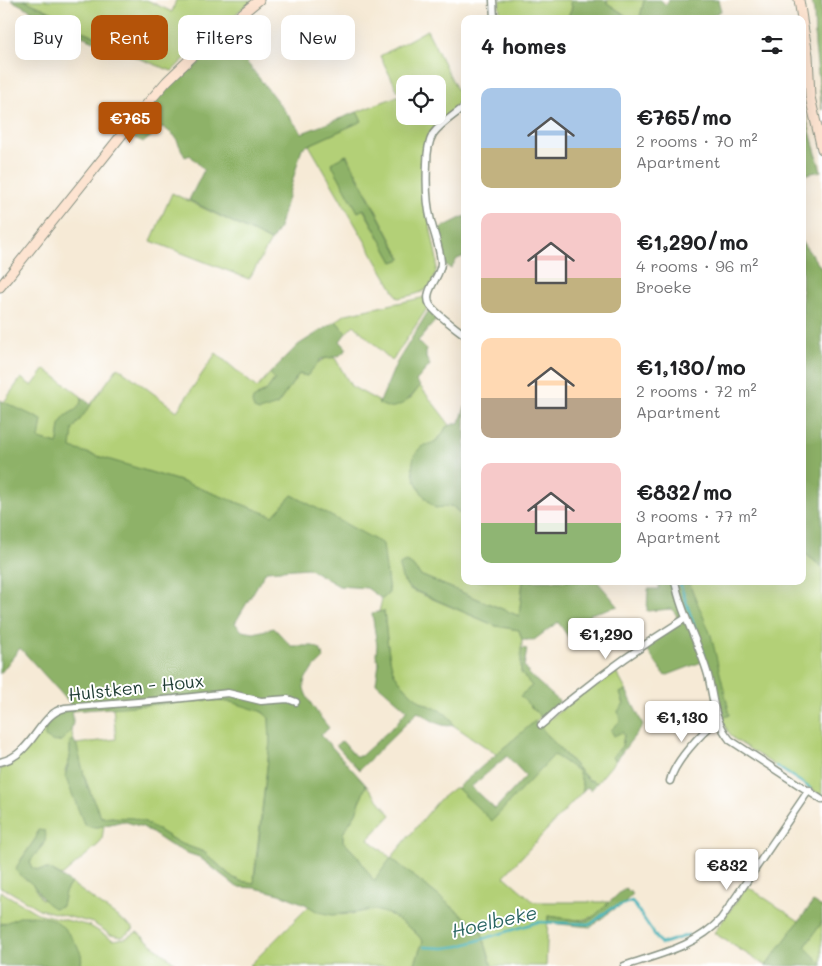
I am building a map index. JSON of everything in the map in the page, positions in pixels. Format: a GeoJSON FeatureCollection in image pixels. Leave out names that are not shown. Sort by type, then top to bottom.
{"type":"FeatureCollection","features":[{"type":"Feature","properties":{"kind":"main road"},"geometry":{"type":"LineString","coordinates":[[0,287],[162,86],[213,37],[259,0]]}},
{"type":"Feature","properties":{"kind":"main road"},"geometry":{"type":"LineString","coordinates":[[799,0],[801,15]]}},
{"type":"Feature","properties":{"kind":"main road"},"geometry":{"type":"LineString","coordinates":[[806,43],[810,97],[822,149]]}},
{"type":"Feature","properties":{"kind":"street"},"geometry":{"type":"LineString","coordinates":[[493,0],[494,15]]}},
{"type":"Feature","properties":{"kind":"street"},"geometry":{"type":"LineString","coordinates":[[461,109],[436,130],[431,137],[428,149],[426,184],[428,210],[441,261],[439,274],[429,293],[428,299],[430,305],[436,311],[461,332]]}},
{"type":"Feature","properties":{"kind":"street"},"geometry":{"type":"LineString","coordinates":[[676,585],[686,618],[708,676],[717,721],[730,740],[822,800]]}},
{"type":"Feature","properties":{"kind":"street"},"geometry":{"type":"LineString","coordinates":[[541,725],[595,680],[639,648],[686,618]]}},
{"type":"Feature","properties":{"kind":"street","name":"Hulstken - Houx"},"geometry":{"type":"LineString","coordinates":[[0,762],[7,761],[23,750],[49,716],[64,708],[228,693],[261,701],[288,699],[296,702]]}},
{"type":"Feature","properties":{"kind":"street"},"geometry":{"type":"LineString","coordinates":[[670,781],[672,772],[704,731],[717,721]]}},
{"type":"Feature","properties":{"kind":"street"},"geometry":{"type":"LineString","coordinates":[[624,966],[679,948],[709,931],[721,919],[808,790]]}},
{"type":"Feature","properties":{"kind":"green space"},"geometry":{"type":"Polygon","coordinates":[[[11,0],[24,0],[58,15],[40,15],[11,0]]]}},
{"type":"Feature","properties":{"kind":"green space"},"geometry":{"type":"Polygon","coordinates":[[[24,0],[147,0],[172,12],[176,0],[253,0],[234,15],[178,15],[178,60],[183,60],[172,71],[143,60],[168,60],[168,15],[91,15],[91,35],[81,30],[81,15],[58,15],[24,0]]]}},
{"type":"Feature","properties":{"kind":"green space"},"geometry":{"type":"Polygon","coordinates":[[[500,0],[570,0],[572,7],[569,15],[502,15],[499,7],[500,0]]]}},
{"type":"Feature","properties":{"kind":"green space"},"geometry":{"type":"Polygon","coordinates":[[[570,0],[607,0],[607,3],[625,15],[569,15],[572,7],[570,0]]]}},
{"type":"Feature","properties":{"kind":"green space"},"geometry":{"type":"Polygon","coordinates":[[[607,0],[644,0],[641,15],[625,15],[607,3],[607,0]]]}},
{"type":"Feature","properties":{"kind":"green space"},"geometry":{"type":"Polygon","coordinates":[[[644,0],[661,0],[666,5],[669,0],[718,0],[721,11],[714,15],[640,15],[644,0]]]}},
{"type":"Feature","properties":{"kind":"green space"},"geometry":{"type":"Polygon","coordinates":[[[811,0],[822,0],[822,110],[815,46],[814,12],[811,0]]]}},
{"type":"Feature","properties":{"kind":"green space"},"geometry":{"type":"Polygon","coordinates":[[[81,30],[91,35],[91,40],[81,36],[81,30]]]}},
{"type":"Feature","properties":{"kind":"green space"},"geometry":{"type":"Polygon","coordinates":[[[427,30],[461,98],[461,107],[446,119],[446,75],[396,75],[396,87],[380,56],[427,30]]]}},
{"type":"Feature","properties":{"kind":"green space"},"geometry":{"type":"Polygon","coordinates":[[[193,60],[245,60],[302,133],[357,112],[362,121],[302,148],[279,228],[271,241],[189,200],[204,170],[190,155],[185,157],[175,136],[163,127],[144,142],[129,136],[139,122],[137,120],[163,88],[193,60]]]}},
{"type":"Feature","properties":{"kind":"green space"},"geometry":{"type":"Polygon","coordinates":[[[396,97],[396,125],[439,125],[431,132],[426,143],[424,196],[437,260],[436,270],[431,284],[422,292],[398,298],[309,145],[362,121],[357,112],[396,97]],[[347,155],[331,163],[358,212],[363,209],[393,262],[401,259],[347,155]]]}},
{"type":"Feature","properties":{"kind":"green space"},"geometry":{"type":"Polygon","coordinates":[[[806,118],[821,171],[806,174],[806,118]]]}},
{"type":"Feature","properties":{"kind":"green space"},"geometry":{"type":"Polygon","coordinates":[[[346,155],[401,259],[393,262],[364,209],[358,212],[331,163],[346,155]]]}},
{"type":"Feature","properties":{"kind":"green space"},"geometry":{"type":"Polygon","coordinates":[[[172,193],[271,241],[249,279],[151,241],[172,193]]]}},
{"type":"Feature","properties":{"kind":"green space"},"geometry":{"type":"Polygon","coordinates":[[[461,218],[461,258],[457,259],[451,269],[443,263],[435,231],[461,218]]]}},
{"type":"Feature","properties":{"kind":"green space"},"geometry":{"type":"Polygon","coordinates":[[[806,247],[822,269],[822,567],[806,554],[806,247]]]}},
{"type":"Feature","properties":{"kind":"green space"},"geometry":{"type":"Polygon","coordinates":[[[426,297],[428,307],[392,361],[354,325],[346,333],[336,321],[346,314],[426,297]]]}},
{"type":"Feature","properties":{"kind":"green space"},"geometry":{"type":"Polygon","coordinates":[[[429,310],[453,329],[450,333],[436,320],[418,341],[426,349],[426,358],[430,365],[416,381],[420,386],[412,396],[397,406],[391,407],[378,403],[396,364],[429,310]]]}},
{"type":"Feature","properties":{"kind":"green space"},"geometry":{"type":"Polygon","coordinates":[[[336,321],[346,333],[340,341],[347,349],[339,356],[321,359],[307,376],[299,374],[277,405],[259,411],[254,409],[253,399],[266,391],[275,379],[270,373],[298,345],[336,321]]]}},
{"type":"Feature","properties":{"kind":"green space"},"geometry":{"type":"Polygon","coordinates":[[[216,353],[257,388],[270,373],[275,378],[266,391],[257,395],[277,405],[299,374],[307,376],[322,360],[330,358],[335,358],[351,386],[380,402],[378,403],[411,398],[420,386],[450,425],[446,427],[442,435],[434,442],[417,481],[421,492],[446,507],[452,506],[461,514],[461,585],[523,585],[519,616],[420,575],[412,565],[402,578],[409,589],[496,626],[519,630],[522,640],[521,672],[532,686],[520,696],[541,717],[496,754],[453,725],[444,713],[420,701],[401,683],[393,671],[389,655],[384,611],[379,612],[382,599],[389,593],[382,544],[292,495],[273,516],[183,482],[70,448],[73,429],[118,367],[177,411],[216,353]]]}},
{"type":"Feature","properties":{"kind":"green space"},"geometry":{"type":"Polygon","coordinates":[[[45,369],[82,397],[78,408],[64,417],[60,426],[57,444],[39,439],[4,402],[21,378],[32,386],[45,369]]]}},
{"type":"Feature","properties":{"kind":"green space"},"geometry":{"type":"Polygon","coordinates":[[[82,397],[91,405],[73,429],[71,448],[183,482],[273,516],[292,495],[383,544],[389,593],[382,599],[367,588],[339,586],[308,568],[266,571],[235,623],[242,631],[254,633],[274,628],[291,646],[313,646],[320,649],[324,658],[307,676],[304,688],[313,706],[329,728],[321,735],[366,785],[356,813],[343,833],[343,841],[358,857],[374,881],[391,858],[481,930],[492,966],[414,966],[423,941],[414,931],[391,915],[375,910],[332,915],[318,912],[305,904],[280,894],[255,888],[237,887],[199,857],[170,845],[143,827],[123,821],[98,827],[90,827],[84,824],[65,776],[70,758],[70,741],[74,741],[77,746],[86,783],[101,817],[133,818],[145,822],[179,843],[204,852],[232,877],[240,881],[254,883],[270,742],[269,718],[263,712],[231,702],[208,700],[72,711],[73,724],[70,731],[61,741],[54,742],[45,737],[45,731],[52,718],[71,708],[69,702],[20,648],[0,674],[0,400],[42,420],[39,439],[57,444],[60,426],[64,417],[78,407],[82,397]]]}},
{"type":"Feature","properties":{"kind":"green space"},"geometry":{"type":"Polygon","coordinates":[[[461,419],[461,514],[452,506],[435,508],[419,488],[413,471],[415,455],[420,448],[438,439],[446,427],[460,422],[461,419]]]}},
{"type":"Feature","properties":{"kind":"green space"},"geometry":{"type":"Polygon","coordinates":[[[806,554],[822,567],[822,796],[734,739],[727,730],[722,718],[730,715],[690,585],[806,585],[806,554]]]}},
{"type":"Feature","properties":{"kind":"green space"},"geometry":{"type":"Polygon","coordinates":[[[406,562],[412,565],[420,575],[519,616],[523,585],[600,585],[618,606],[590,614],[591,625],[583,627],[590,641],[581,645],[577,638],[571,641],[558,622],[534,640],[522,640],[519,630],[496,626],[409,588],[402,578],[399,567],[406,562]]]}},
{"type":"Feature","properties":{"kind":"green space"},"geometry":{"type":"Polygon","coordinates":[[[659,585],[672,585],[673,587],[690,585],[711,635],[730,715],[722,718],[707,660],[665,676],[644,646],[679,625],[676,614],[671,609],[647,611],[648,589],[659,589],[659,585]]]}},
{"type":"Feature","properties":{"kind":"green space"},"geometry":{"type":"Polygon","coordinates":[[[384,611],[389,655],[396,676],[420,701],[440,710],[448,716],[453,725],[439,724],[418,712],[359,770],[336,745],[342,741],[355,756],[361,756],[396,724],[407,710],[376,683],[379,664],[376,655],[377,645],[372,613],[384,611]]]}},
{"type":"Feature","properties":{"kind":"green space"},"geometry":{"type":"Polygon","coordinates":[[[521,648],[527,649],[524,666],[530,675],[560,702],[541,717],[520,696],[532,686],[521,673],[521,648]]]}},
{"type":"Feature","properties":{"kind":"green space"},"geometry":{"type":"Polygon","coordinates":[[[614,668],[626,690],[620,693],[624,705],[619,711],[620,721],[611,730],[622,732],[624,735],[622,746],[612,757],[616,760],[597,783],[588,779],[540,727],[614,668]]]}},
{"type":"Feature","properties":{"kind":"green space"},"geometry":{"type":"Polygon","coordinates":[[[626,690],[643,725],[616,760],[612,758],[622,746],[624,735],[622,732],[614,736],[611,730],[620,721],[618,711],[624,704],[620,693],[626,690]]]}},
{"type":"Feature","properties":{"kind":"green space"},"geometry":{"type":"Polygon","coordinates":[[[208,700],[249,706],[269,718],[270,742],[254,876],[255,883],[240,881],[232,877],[204,852],[179,843],[145,822],[101,817],[86,781],[78,754],[76,744],[116,739],[113,707],[208,700]]]}},
{"type":"Feature","properties":{"kind":"green space"},"geometry":{"type":"Polygon","coordinates":[[[535,721],[587,779],[597,783],[591,790],[587,787],[583,791],[578,771],[554,755],[492,821],[457,788],[535,721]],[[507,756],[471,787],[495,809],[526,776],[507,756]]]}},
{"type":"Feature","properties":{"kind":"green space"},"geometry":{"type":"Polygon","coordinates":[[[46,725],[44,731],[61,741],[71,729],[74,741],[70,742],[70,758],[65,771],[98,827],[104,825],[102,839],[99,844],[62,876],[49,869],[38,870],[32,868],[30,863],[32,858],[44,844],[36,838],[20,861],[28,880],[41,899],[62,906],[65,892],[71,883],[134,929],[122,937],[111,935],[93,923],[39,909],[0,887],[0,769],[13,764],[12,761],[30,747],[46,725]]]}},
{"type":"Feature","properties":{"kind":"green space"},"geometry":{"type":"Polygon","coordinates":[[[554,754],[578,771],[583,791],[504,876],[534,902],[609,902],[596,915],[582,920],[548,916],[546,966],[492,966],[481,930],[391,858],[439,800],[454,788],[457,788],[492,820],[554,754]]]}},
{"type":"Feature","properties":{"kind":"green space"},"geometry":{"type":"Polygon","coordinates":[[[366,785],[391,815],[368,839],[391,858],[374,882],[358,857],[343,841],[343,833],[356,813],[366,785]]]}},
{"type":"Feature","properties":{"kind":"green space"},"geometry":{"type":"Polygon","coordinates":[[[38,830],[45,831],[46,836],[30,863],[32,868],[38,870],[49,869],[71,883],[65,892],[62,906],[54,908],[49,905],[32,884],[16,871],[17,866],[36,838],[38,830]]]}},
{"type":"Feature","properties":{"kind":"green space"},"geometry":{"type":"Polygon","coordinates":[[[747,886],[799,921],[766,966],[714,933],[747,886]]]}},
{"type":"Feature","properties":{"kind":"green space"},"geometry":{"type":"Polygon","coordinates":[[[625,888],[633,894],[621,906],[612,910],[591,927],[548,923],[548,916],[584,921],[592,918],[625,888]]]}},
{"type":"Feature","properties":{"kind":"green space"},"geometry":{"type":"Polygon","coordinates":[[[0,891],[37,913],[90,926],[113,940],[126,938],[137,932],[179,966],[81,966],[82,956],[2,923],[0,925],[0,891]]]}},
{"type":"Feature","properties":{"kind":"green space"},"geometry":{"type":"Polygon","coordinates":[[[813,902],[822,907],[822,922],[805,947],[822,966],[766,966],[813,902]]]}},
{"type":"Feature","properties":{"kind":"green space"},"geometry":{"type":"Polygon","coordinates":[[[309,906],[323,913],[340,915],[374,910],[388,913],[395,917],[408,926],[423,941],[414,966],[249,966],[309,906]]]}},
{"type":"Feature","properties":{"kind":"green space"},"geometry":{"type":"Polygon","coordinates":[[[22,916],[42,917],[58,922],[70,935],[79,950],[81,966],[0,966],[0,925],[22,916]]]}},
{"type":"Feature","properties":{"kind":"green space"},"geometry":{"type":"Polygon","coordinates":[[[822,922],[822,964],[805,947],[822,922]]]}},
{"type":"Feature","properties":{"kind":"waterway"},"geometry":{"type":"LineString","coordinates":[[680,585],[704,655]]}},
{"type":"Feature","properties":{"kind":"waterway"},"geometry":{"type":"LineString","coordinates":[[776,766],[810,788]]}},
{"type":"Feature","properties":{"kind":"waterway","name":"Hoelbeke"},"geometry":{"type":"LineString","coordinates":[[424,947],[444,948],[460,946],[538,922],[591,924],[610,909],[632,901],[661,944],[688,935]]}}]}
